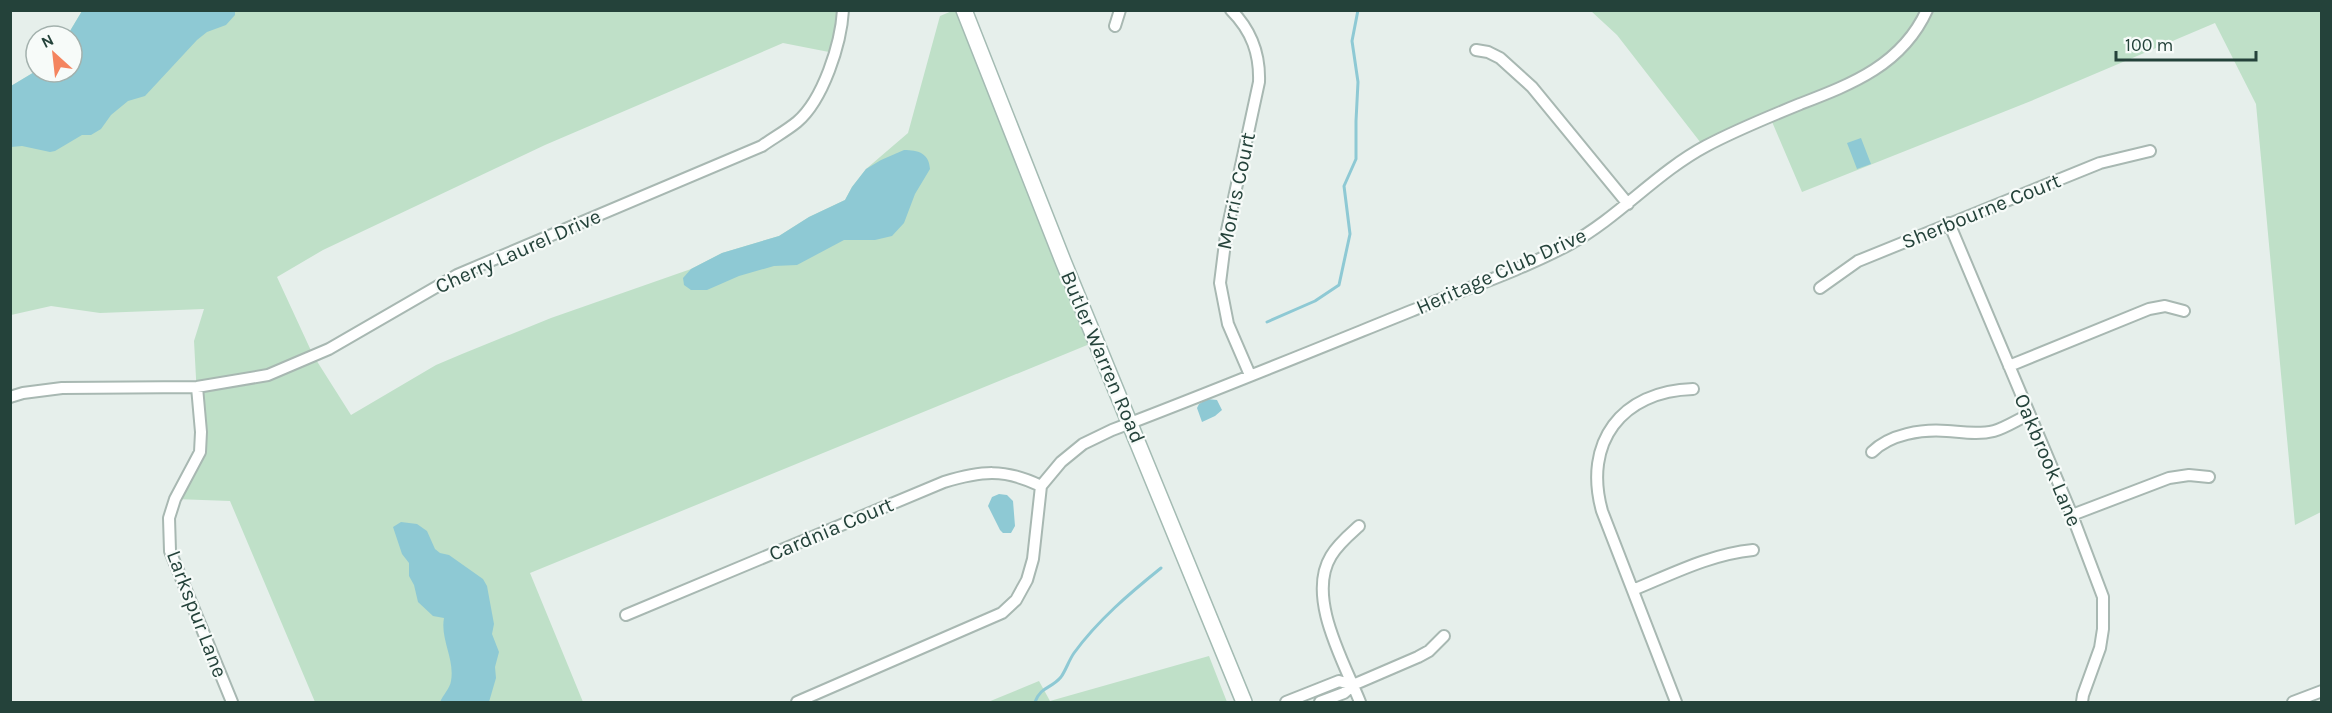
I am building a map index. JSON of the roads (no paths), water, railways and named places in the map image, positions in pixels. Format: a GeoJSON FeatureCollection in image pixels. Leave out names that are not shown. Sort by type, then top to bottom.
{"type":"FeatureCollection","features":[{"type":"Feature","properties":{"kind":"main road","name":"Butler Warren Road"},"geometry":{"type":"LineString","coordinates":[[964,10],[1244,702]]}},
{"type":"Feature","properties":{"kind":"street","name":"Cherry Laurel Drive"},"geometry":{"type":"LineString","coordinates":[[10,398],[23,393],[62,388],[197,387],[273,373],[329,349],[457,275],[762,146],[798,121],[825,84],[842,26],[843,10]]}},
{"type":"Feature","properties":{"kind":"street"},"geometry":{"type":"LineString","coordinates":[[1115,26],[1120,10]]}},
{"type":"Feature","properties":{"kind":"street","name":"Morris Court"},"geometry":{"type":"LineString","coordinates":[[1231,10],[1250,34],[1258,54],[1260,68],[1259,82],[1226,235],[1220,283],[1228,324],[1250,375]]}},
{"type":"Feature","properties":{"kind":"street","name":"Heritage Club Drive"},"geometry":{"type":"LineString","coordinates":[[1041,486],[1061,462],[1083,444],[1543,257],[1586,235],[1704,147],[1755,123],[1846,86],[1882,66],[1907,43],[1927,10]]}},
{"type":"Feature","properties":{"kind":"street"},"geometry":{"type":"LineString","coordinates":[[1476,50],[1488,52],[1500,58],[1532,87],[1628,204]]}},
{"type":"Feature","properties":{"kind":"street","name":"Sherbourne Court"},"geometry":{"type":"LineString","coordinates":[[1820,288],[1858,261],[1949,223],[2100,163],[2150,151]]}},
{"type":"Feature","properties":{"kind":"street","name":"Oakbrook Lane"},"geometry":{"type":"LineString","coordinates":[[1949,223],[2072,515],[2103,597],[2103,629],[2100,648],[2082,702]]}},
{"type":"Feature","properties":{"kind":"street"},"geometry":{"type":"LineString","coordinates":[[2009,366],[2149,309],[2165,306],[2184,311]]}},
{"type":"Feature","properties":{"kind":"street","name":"Larkspur Lane"},"geometry":{"type":"LineString","coordinates":[[197,387],[201,432],[200,452],[175,499],[169,518],[170,551],[232,702]]}},
{"type":"Feature","properties":{"kind":"street"},"geometry":{"type":"LineString","coordinates":[[1676,702],[1602,511],[1596,491],[1597,462],[1611,428],[1626,411],[1671,391],[1693,389]]}},
{"type":"Feature","properties":{"kind":"street"},"geometry":{"type":"LineString","coordinates":[[1872,452],[1881,443],[1892,438],[1944,431],[1970,434],[1994,431],[2028,415]]}},
{"type":"Feature","properties":{"kind":"street","name":"Cardnia Court"},"geometry":{"type":"LineString","coordinates":[[626,615],[944,482],[971,474],[999,472],[1025,478],[1041,486]]}},
{"type":"Feature","properties":{"kind":"street"},"geometry":{"type":"LineString","coordinates":[[2072,515],[2169,478],[2189,475],[2209,477]]}},
{"type":"Feature","properties":{"kind":"street"},"geometry":{"type":"LineString","coordinates":[[797,702],[1002,613],[1016,600],[1027,580],[1033,555],[1041,486]]}},
{"type":"Feature","properties":{"kind":"street"},"geometry":{"type":"LineString","coordinates":[[1359,526],[1338,545],[1330,557],[1322,584],[1322,599],[1327,620],[1360,702]]}},
{"type":"Feature","properties":{"kind":"street"},"geometry":{"type":"LineString","coordinates":[[1633,590],[1713,558],[1733,552],[1753,550]]}},
{"type":"Feature","properties":{"kind":"street"},"geometry":{"type":"LineString","coordinates":[[1320,702],[1344,693],[1353,685],[1418,657],[1429,651],[1444,636]]}},
{"type":"Feature","properties":{"kind":"street"},"geometry":{"type":"LineString","coordinates":[[1286,702],[1339,681],[1353,685]]}},
{"type":"Feature","properties":{"kind":"street"},"geometry":{"type":"LineString","coordinates":[[2293,702],[2322,691]]}},
{"type":"Feature","properties":{"kind":"water"},"geometry":{"type":"Polygon","coordinates":[[[82,11],[235,11],[235,15],[226,25],[207,32],[197,40],[145,96],[128,101],[111,115],[101,129],[91,135],[82,135],[50,152],[22,146],[11,147],[11,86],[24,78],[24,84],[84,84],[84,24],[74,24],[82,11]]]}},
{"type":"Feature","properties":{"kind":"water"},"geometry":{"type":"Polygon","coordinates":[[[1861,138],[1871,164],[1857,169],[1847,143],[1861,138]]]}},
{"type":"Feature","properties":{"kind":"water"},"geometry":{"type":"Polygon","coordinates":[[[904,150],[925,156],[930,169],[915,194],[904,223],[892,236],[875,240],[844,240],[797,265],[774,266],[739,276],[707,290],[691,290],[684,285],[683,278],[691,269],[722,253],[779,236],[809,217],[845,200],[866,169],[904,150]]]}},
{"type":"Feature","properties":{"kind":"water"},"geometry":{"type":"Polygon","coordinates":[[[1207,399],[1217,400],[1222,410],[1202,422],[1197,408],[1207,399]]]}},
{"type":"Feature","properties":{"kind":"water"},"geometry":{"type":"Polygon","coordinates":[[[999,494],[1007,495],[1013,501],[1015,526],[1011,533],[1003,533],[1000,530],[988,506],[992,497],[999,494]]]}},
{"type":"Feature","properties":{"kind":"water"},"geometry":{"type":"Polygon","coordinates":[[[401,522],[417,524],[427,531],[435,549],[449,555],[483,579],[487,586],[494,624],[492,634],[499,652],[495,667],[496,678],[489,702],[440,702],[450,684],[452,673],[444,634],[444,618],[433,616],[418,602],[409,576],[409,563],[402,554],[393,527],[401,522]]]}},
{"type":"Feature","properties":{"kind":"waterway"},"geometry":{"type":"LineString","coordinates":[[1267,322],[1315,301],[1339,285],[1350,234],[1344,186],[1356,159],[1358,82],[1352,41],[1358,10]]}},
{"type":"Feature","properties":{"kind":"waterway"},"geometry":{"type":"LineString","coordinates":[[1035,702],[1043,690],[1061,677],[1074,653],[1093,629],[1161,568]]}}]}
